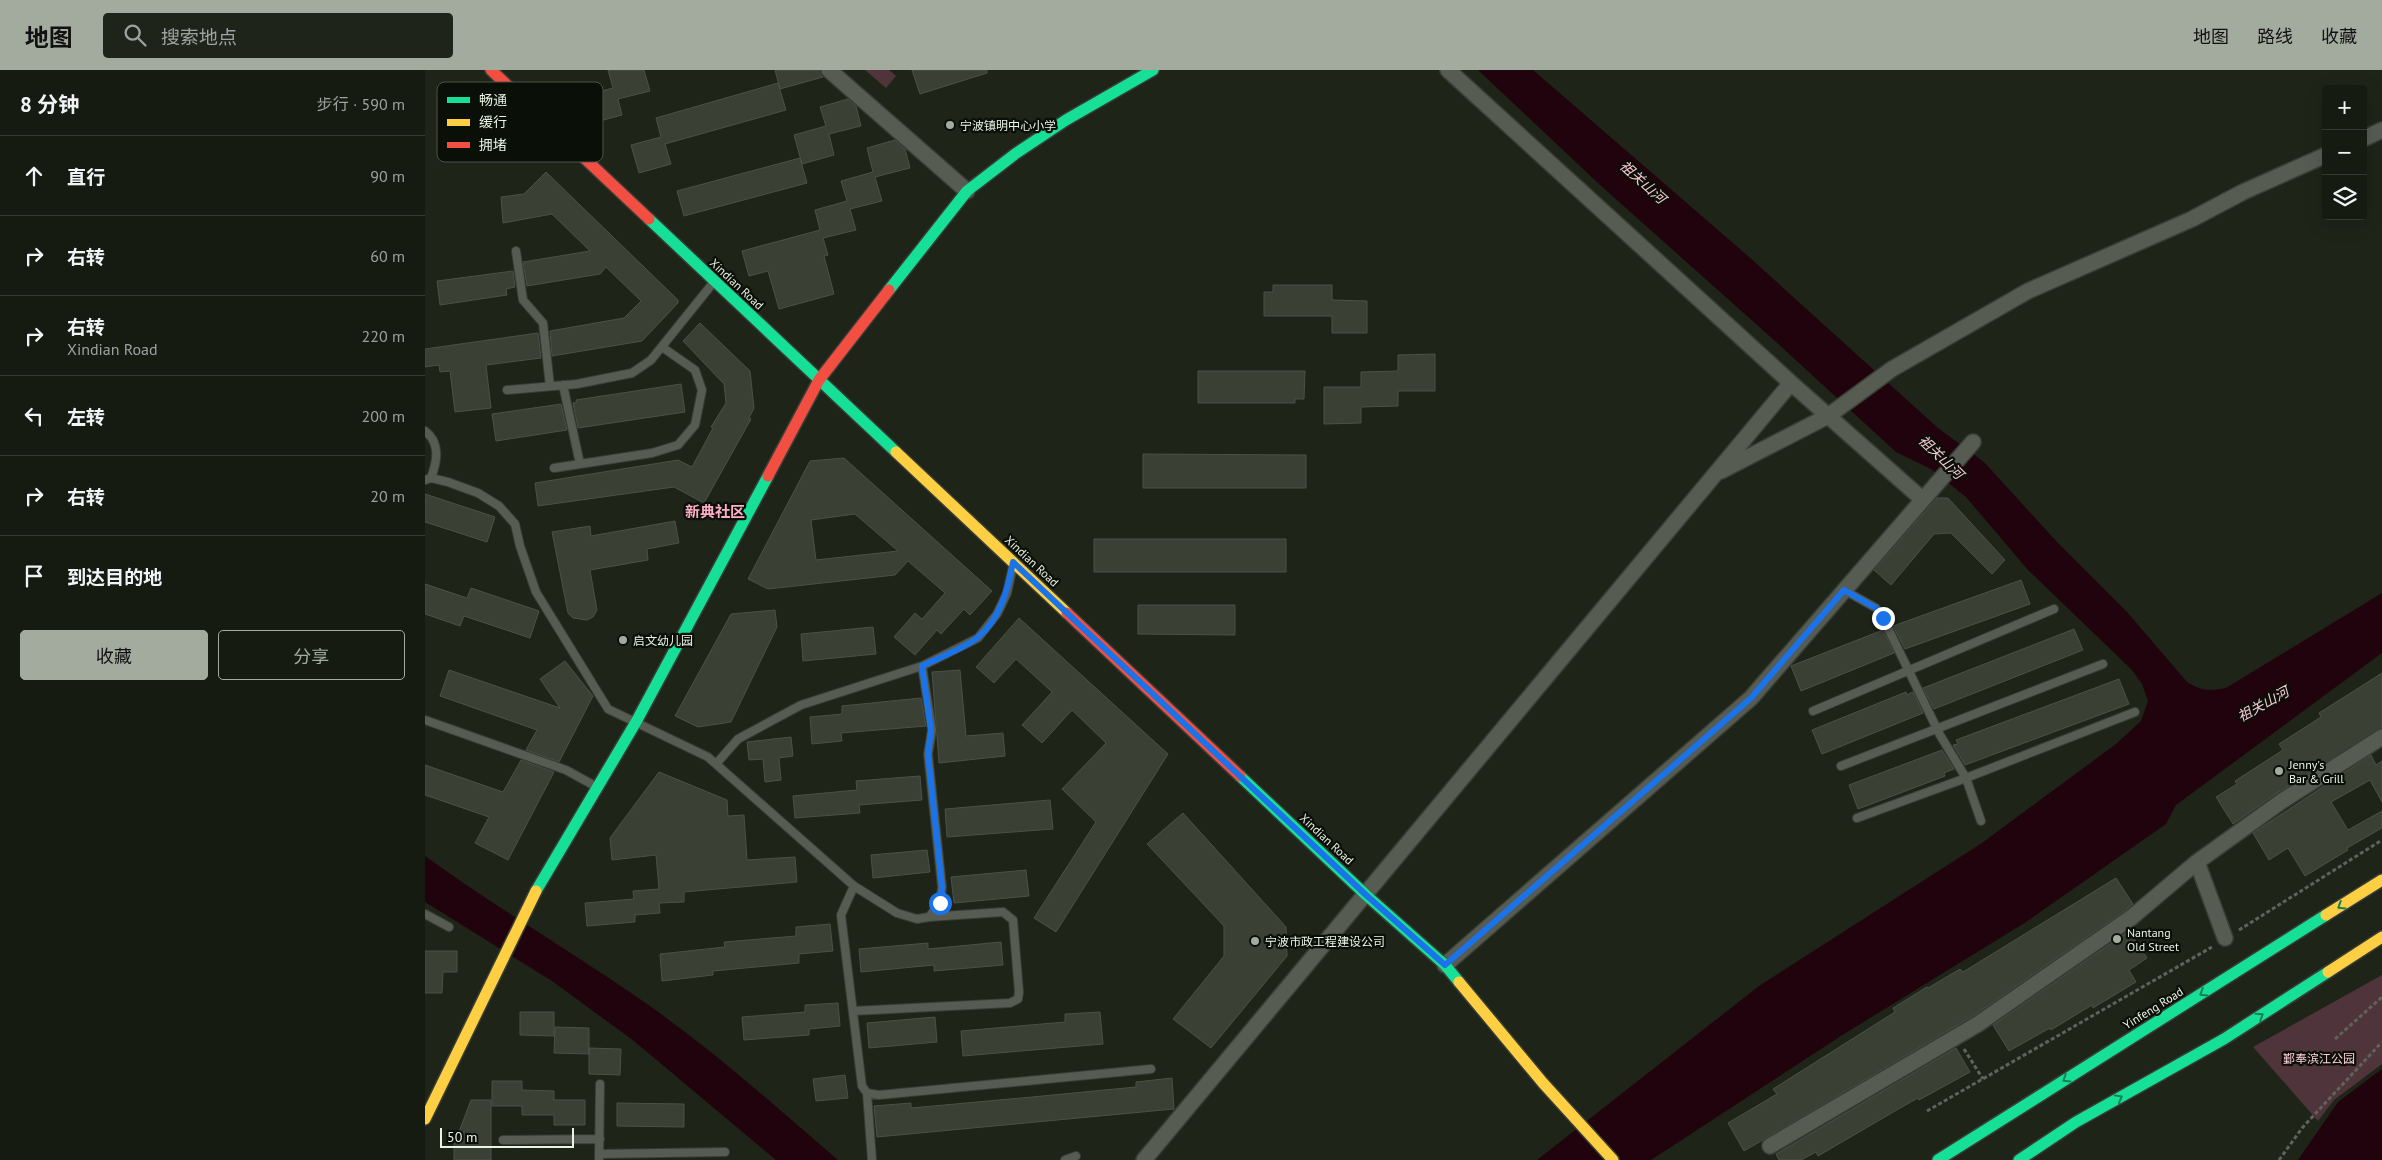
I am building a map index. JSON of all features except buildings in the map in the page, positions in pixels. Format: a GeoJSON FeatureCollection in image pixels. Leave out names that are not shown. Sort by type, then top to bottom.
{"type":"FeatureCollection","features":[{"type":"Feature","properties":{"kind":"main road","name":"Xindian Road"},"geometry":{"type":"LineString","coordinates":[[491,70],[504,82]]}},
{"type":"Feature","properties":{"kind":"main road"},"geometry":{"type":"LineString","coordinates":[[425,1119],[543,876],[636,722],[819,380],[967,191],[1015,154],[1066,120],[1153,70]]}},
{"type":"Feature","properties":{"kind":"main road","name":"Xindian Road"},"geometry":{"type":"LineString","coordinates":[[589,162],[1366,895],[1445,965],[1543,1083],[1613,1160]]}},
{"type":"Feature","properties":{"kind":"main road","name":"Yinfeng Road"},"geometry":{"type":"LineString","coordinates":[[1938,1160],[2382,880]]}},
{"type":"Feature","properties":{"kind":"main road"},"geometry":{"type":"LineString","coordinates":[[2019,1160],[2076,1122],[2224,1039],[2382,937]]}},
{"type":"Feature","properties":{"kind":"street"},"geometry":{"type":"LineString","coordinates":[[829,70],[967,191]]}},
{"type":"Feature","properties":{"kind":"street"},"geometry":{"type":"LineString","coordinates":[[1448,70],[1791,383],[1833,411],[1922,499]]}},
{"type":"Feature","properties":{"kind":"street"},"geometry":{"type":"LineString","coordinates":[[2367,137],[2382,130]]}},
{"type":"Feature","properties":{"kind":"street"},"geometry":{"type":"LineString","coordinates":[[1716,474],[1833,411],[1890,371],[2027,291],[2192,219],[2243,192],[2322,158]]}},
{"type":"Feature","properties":{"kind":"street"},"geometry":{"type":"LineString","coordinates":[[1144,1160],[1791,383]]}},
{"type":"Feature","properties":{"kind":"street"},"geometry":{"type":"LineString","coordinates":[[1445,965],[1751,698],[1973,442]]}},
{"type":"Feature","properties":{"kind":"street"},"geometry":{"type":"LineString","coordinates":[[1770,1146],[1978,1024],[2131,917],[2197,862],[2282,801],[2382,737]]}},
{"type":"Feature","properties":{"kind":"street"},"geometry":{"type":"LineString","coordinates":[[2197,862],[2225,938]]}},
{"type":"Feature","properties":{"kind":"lane"},"geometry":{"type":"LineString","coordinates":[[516,251],[523,300],[543,323],[550,386]]}},
{"type":"Feature","properties":{"kind":"lane"},"geometry":{"type":"LineString","coordinates":[[507,390],[563,385],[632,373],[651,360],[715,281]]}},
{"type":"Feature","properties":{"kind":"lane"},"geometry":{"type":"LineString","coordinates":[[554,468],[652,453],[678,445],[695,424],[703,390],[695,370],[662,347]]}},
{"type":"Feature","properties":{"kind":"lane"},"geometry":{"type":"LineString","coordinates":[[563,385],[580,464]]}},
{"type":"Feature","properties":{"kind":"lane"},"geometry":{"type":"LineString","coordinates":[[425,431],[436,444],[436,465],[428,479],[478,493],[499,506],[515,524],[519,546],[535,592],[608,709],[708,757],[854,886],[897,913],[917,919],[1003,912],[1013,920],[1018,999],[1010,1003],[853,1011]]}},
{"type":"Feature","properties":{"kind":"lane"},"geometry":{"type":"LineString","coordinates":[[716,764],[738,739],[801,705],[922,666],[978,638],[997,614],[1007,593],[1013,562]]}},
{"type":"Feature","properties":{"kind":"lane"},"geometry":{"type":"LineString","coordinates":[[1844,590],[1876,608],[1883,618],[1937,730],[1966,778],[1981,821]]}},
{"type":"Feature","properties":{"kind":"lane"},"geometry":{"type":"LineString","coordinates":[[1813,711],[2054,609]]}},
{"type":"Feature","properties":{"kind":"lane"},"geometry":{"type":"LineString","coordinates":[[1841,766],[2103,664]]}},
{"type":"Feature","properties":{"kind":"lane"},"geometry":{"type":"LineString","coordinates":[[922,666],[931,730],[928,754],[942,887],[940,903],[929,917]]}},
{"type":"Feature","properties":{"kind":"lane"},"geometry":{"type":"LineString","coordinates":[[1857,818],[2135,712]]}},
{"type":"Feature","properties":{"kind":"lane"},"geometry":{"type":"LineString","coordinates":[[425,720],[566,770],[596,787]]}},
{"type":"Feature","properties":{"kind":"lane"},"geometry":{"type":"LineString","coordinates":[[854,886],[841,915],[862,1086],[867,1093],[872,1160]]}},
{"type":"Feature","properties":{"kind":"lane"},"geometry":{"type":"LineString","coordinates":[[425,914],[449,928]]}},
{"type":"Feature","properties":{"kind":"lane"},"geometry":{"type":"LineString","coordinates":[[867,1093],[879,1095],[1151,1069]]}},
{"type":"Feature","properties":{"kind":"lane"},"geometry":{"type":"LineString","coordinates":[[600,1084],[599,1157],[725,1152]]}},
{"type":"Feature","properties":{"kind":"lane"},"geometry":{"type":"LineString","coordinates":[[503,1140],[600,1139]]}},
{"type":"Feature","properties":{"kind":"lane"},"geometry":{"type":"LineString","coordinates":[[1065,1160],[1076,1156]]}},
{"type":"Feature","properties":{"kind":"path"},"geometry":{"type":"LineString","coordinates":[[1927,1111],[2180,967],[2382,840]]}},
{"type":"Feature","properties":{"kind":"path"},"geometry":{"type":"LineString","coordinates":[[2335,1039],[2382,997]]}},
{"type":"Feature","properties":{"kind":"path"},"geometry":{"type":"LineString","coordinates":[[1956,1036],[1983,1079]]}},
{"type":"Feature","properties":{"kind":"path"},"geometry":{"type":"LineString","coordinates":[[2279,1160],[2303,1127],[2382,1042]]}},
{"type":"Feature","properties":{"kind":"green space"},"geometry":{"type":"Polygon","coordinates":[[[865,70],[889,70],[896,76],[886,88],[865,70]]]}},
{"type":"Feature","properties":{"kind":"green space","name":"鄞奉滨江公园"},"geometry":{"type":"Polygon","coordinates":[[[2382,975],[2382,1064],[2334,1100],[2318,1121],[2253,1047],[2382,975]]]}},
{"type":"Feature","properties":{"kind":"water","name":"祖关山河"},"geometry":{"type":"Polygon","coordinates":[[[1478,70],[1533,70],[1748,256],[1938,428],[1984,462],[2057,542],[2127,612],[2187,682],[2192,685],[2206,690],[2226,688],[2382,593],[2382,653],[2176,805],[2166,824],[2026,922],[1844,1034],[1651,1160],[1537,1160],[1759,986],[1982,843],[2116,744],[2141,721],[2148,701],[2142,684],[2132,670],[2028,570],[1966,497],[1931,469],[1896,452],[1599,184],[1478,70]]]}},
{"type":"Feature","properties":{"kind":"water"},"geometry":{"type":"Polygon","coordinates":[[[425,856],[687,1033],[838,1160],[776,1160],[634,1041],[552,981],[425,902],[425,856]]]}},
{"type":"Feature","properties":{"kind":"water"},"geometry":{"type":"Polygon","coordinates":[[[2382,1069],[2382,1160],[2298,1160],[2338,1102],[2382,1069]]]}},
{"type":"Feature","properties":{"kind":"traffic: fast"},"geometry":{"type":"LineString","coordinates":[[889,290],[967,191],[1015,154],[1066,120],[1153,70]]}},
{"type":"Feature","properties":{"kind":"traffic: fast"},"geometry":{"type":"LineString","coordinates":[[649,219],[896,452]]}},
{"type":"Feature","properties":{"kind":"traffic: fast"},"geometry":{"type":"LineString","coordinates":[[536,891],[636,722],[768,476]]}},
{"type":"Feature","properties":{"kind":"traffic: fast"},"geometry":{"type":"LineString","coordinates":[[1240,776],[1366,895],[1445,965],[1459,982]]}},
{"type":"Feature","properties":{"kind":"traffic: fast"},"geometry":{"type":"LineString","coordinates":[[1938,1160],[2326,915]]}},
{"type":"Feature","properties":{"kind":"traffic: fast"},"geometry":{"type":"LineString","coordinates":[[2019,1160],[2076,1122],[2224,1039],[2328,972]]}},
{"type":"Feature","properties":{"kind":"traffic: slow"},"geometry":{"type":"LineString","coordinates":[[896,452],[1067,613]]}},
{"type":"Feature","properties":{"kind":"traffic: slow"},"geometry":{"type":"LineString","coordinates":[[2326,915],[2382,880]]}},
{"type":"Feature","properties":{"kind":"traffic: slow"},"geometry":{"type":"LineString","coordinates":[[425,1119],[536,891]]}},
{"type":"Feature","properties":{"kind":"traffic: slow"},"geometry":{"type":"LineString","coordinates":[[2328,972],[2382,937]]}},
{"type":"Feature","properties":{"kind":"traffic: slow"},"geometry":{"type":"LineString","coordinates":[[1459,982],[1543,1083],[1613,1160]]}},
{"type":"Feature","properties":{"kind":"traffic: jam"},"geometry":{"type":"LineString","coordinates":[[491,70],[504,82]]}},
{"type":"Feature","properties":{"kind":"traffic: jam"},"geometry":{"type":"LineString","coordinates":[[589,162],[649,219]]}},
{"type":"Feature","properties":{"kind":"traffic: jam"},"geometry":{"type":"LineString","coordinates":[[768,476],[819,380],[889,290]]}},
{"type":"Feature","properties":{"kind":"traffic: jam"},"geometry":{"type":"LineString","coordinates":[[1067,613],[1240,776]]}},
{"type":"Feature","properties":{"kind":"place","name":"宁波镇明中心小学"},"geometry":{"type":"Point","coordinates":[950,125]}},
{"type":"Feature","properties":{"kind":"place","name":"启文幼儿园"},"geometry":{"type":"Point","coordinates":[623,640]}},
{"type":"Feature","properties":{"kind":"place","name":"Jenny's Bar & Grill"},"geometry":{"type":"Point","coordinates":[2279,771]}},
{"type":"Feature","properties":{"kind":"place","name":"Nantang Old Street"},"geometry":{"type":"Point","coordinates":[2117,939]}},
{"type":"Feature","properties":{"kind":"place","name":"宁波市政工程建设公司"},"geometry":{"type":"Point","coordinates":[1255,941]}},
{"type":"Feature","properties":{"kind":"district","name":"新典社区"},"geometry":{"type":"Point","coordinates":[715,511]}},
{"type":"Feature","properties":{"kind":"route"},"geometry":{"type":"LineString","coordinates":[[940,903],[942,887],[928,754],[931,730],[922,666],[978,638],[997,614],[1007,593],[1013,562],[1366,895],[1445,965],[1751,698],[1844,590],[1876,608],[1883,618]]}}]}
